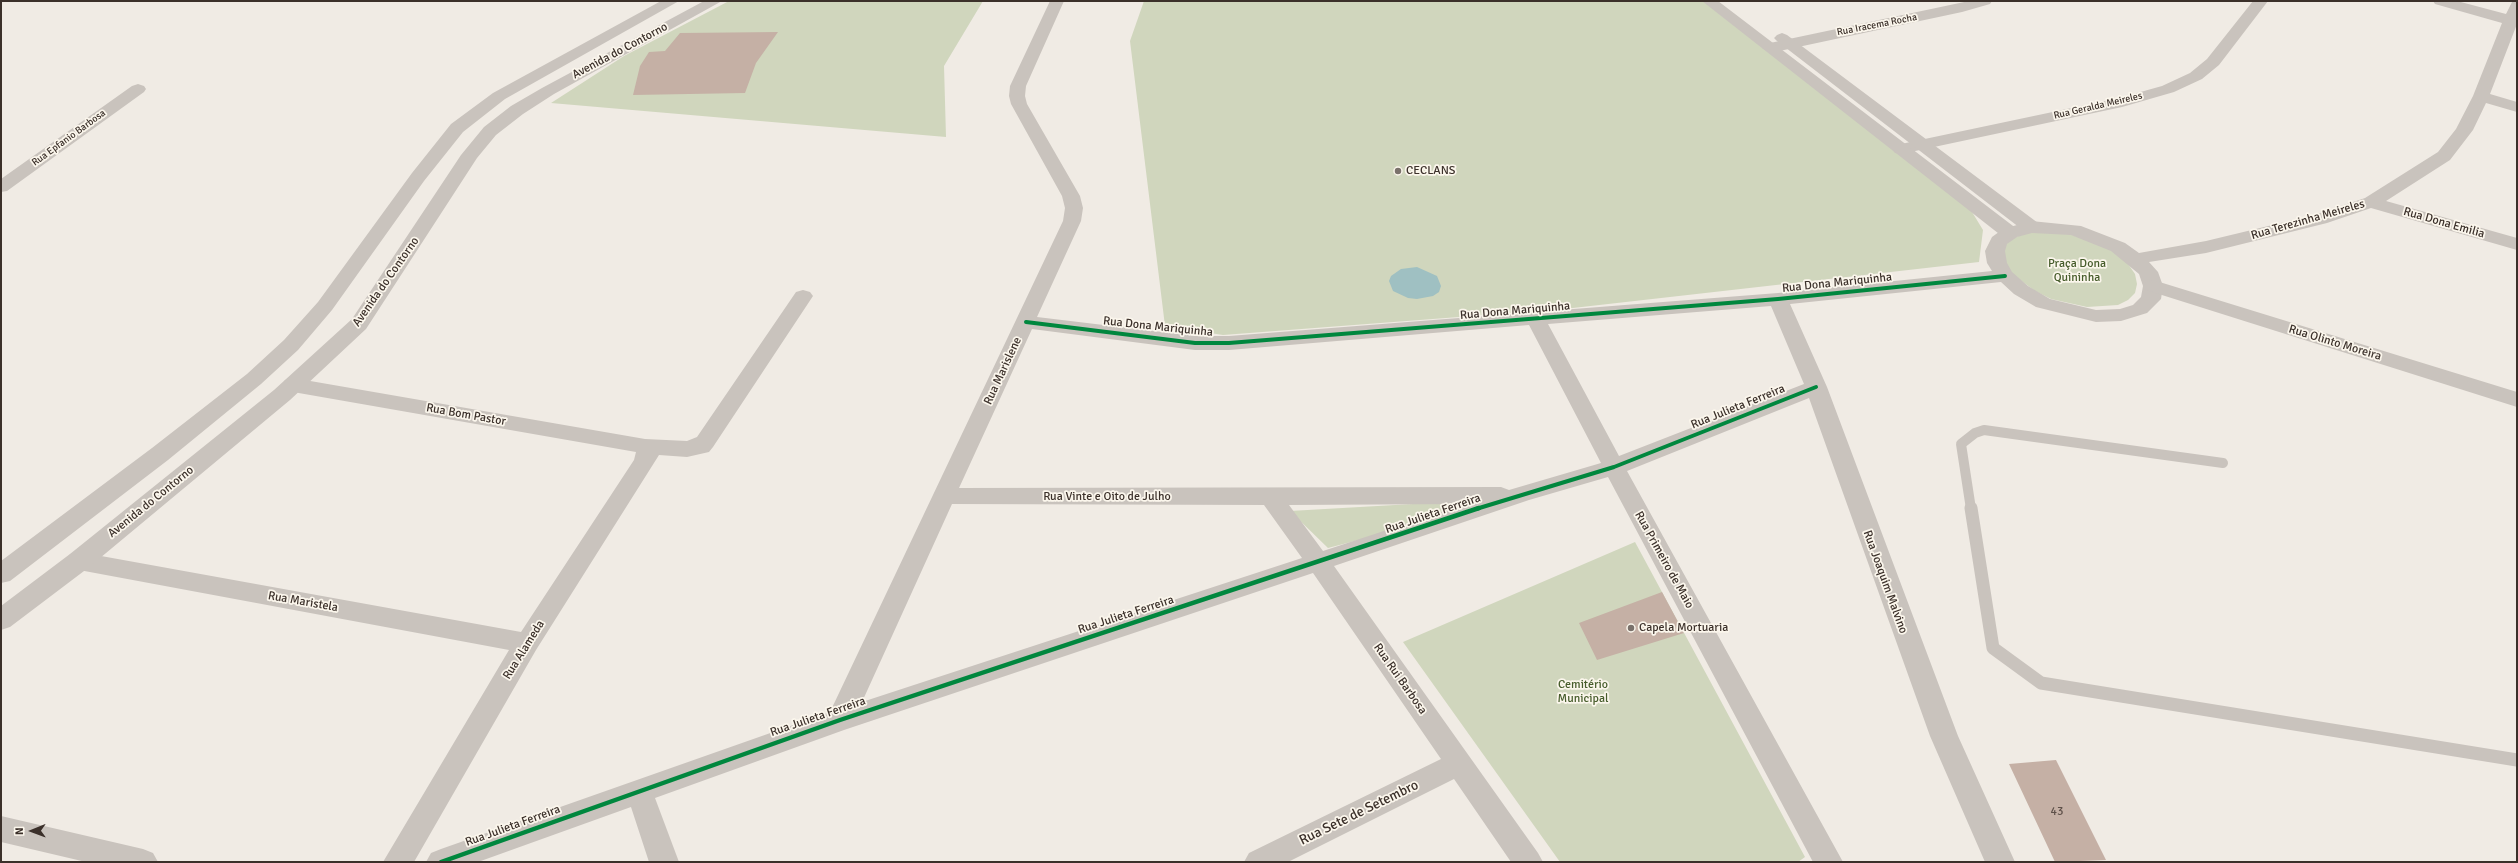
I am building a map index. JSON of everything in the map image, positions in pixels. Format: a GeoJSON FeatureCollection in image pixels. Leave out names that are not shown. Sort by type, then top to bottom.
{"type":"FeatureCollection","features":[{"type":"Feature","properties":{"kind":"street"},"geometry":{"type":"LineString","coordinates":[[1,574],[160,454],[254,379],[291,345],[339,287],[440,147],[467,120],[499,96],[526,80],[672,1]]}},
{"type":"Feature","properties":{"kind":"street","name":"Avenida do Contorno"},"geometry":{"type":"LineString","coordinates":[[1,620],[79,561],[293,385],[360,324],[470,155],[490,132],[517,110],[548,91],[715,1]]}},
{"type":"Feature","properties":{"kind":"street","name":"Rua Marislene"},"geometry":{"type":"LineString","coordinates":[[840,720],[1072,221],[1074,208],[1071,196],[1019,104],[1017,96],[1018,86],[1057,1]]}},
{"type":"Feature","properties":{"kind":"street"},"geometry":{"type":"LineString","coordinates":[[1709,1],[2010,233]]}},
{"type":"Feature","properties":{"kind":"street"},"geometry":{"type":"LineString","coordinates":[[1733,1],[2031,227]]}},
{"type":"Feature","properties":{"kind":"street","name":"Rua Iracema Rocha"},"geometry":{"type":"LineString","coordinates":[[1770,48],[1962,8],[1985,1]]}},
{"type":"Feature","properties":{"kind":"street","name":"Rua Geralda Meireles"},"geometry":{"type":"LineString","coordinates":[[1901,149],[2122,102],[2168,89],[2196,76],[2213,62],[2261,1]]}},
{"type":"Feature","properties":{"kind":"street"},"geometry":{"type":"LineString","coordinates":[[2440,1],[2513,12]]}},
{"type":"Feature","properties":{"kind":"street","name":"Rua Terezinha Meireles"},"geometry":{"type":"LineString","coordinates":[[2135,259],[2249,237],[2320,219],[2371,202],[2444,156],[2464,130],[2481,96],[2513,12]]}},
{"type":"Feature","properties":{"kind":"street","name":"Rua Epfanio Barbosa"},"geometry":{"type":"LineString","coordinates":[[1,187],[138,89]]}},
{"type":"Feature","properties":{"kind":"street"},"geometry":{"type":"LineString","coordinates":[[2481,96],[2517,107]]}},
{"type":"Feature","properties":{"kind":"street","name":"Rua Dona Emilia"},"geometry":{"type":"LineString","coordinates":[[2371,202],[2517,244]]}},
{"type":"Feature","properties":{"kind":"street"},"geometry":{"type":"LineString","coordinates":[[2031,227],[2074,230],[2097,237],[2118,247],[2135,259],[2148,272],[2153,286],[2151,299],[2140,309],[2121,315],[2096,316],[2070,311],[2043,302],[2021,290],[2005,276],[1997,263],[1995,251],[1999,241],[2010,233],[2031,227]]}},
{"type":"Feature","properties":{"kind":"street","name":"Rua Dona Mariquinha"},"geometry":{"type":"LineString","coordinates":[[1026,322],[1195,343],[1217,344],[1536,320],[1778,299],[2005,276]]}},
{"type":"Feature","properties":{"kind":"street","name":"Rua Olinto Moreira"},"geometry":{"type":"LineString","coordinates":[[2153,286],[2517,400]]}},
{"type":"Feature","properties":{"kind":"street","name":"Rua Bom Pastor"},"geometry":{"type":"LineString","coordinates":[[293,385],[642,446],[687,449],[701,446],[802,296]]}},
{"type":"Feature","properties":{"kind":"street","name":"Rua Joaquim Malvino"},"geometry":{"type":"LineString","coordinates":[[1778,299],[1816,387],[1914,662],[1944,736],[2000,862]]}},
{"type":"Feature","properties":{"kind":"street","name":"Rua Primeiro de Maio"},"geometry":{"type":"LineString","coordinates":[[1536,320],[1828,862]]}},
{"type":"Feature","properties":{"kind":"street","name":"Rua Julieta Ferreira"},"geometry":{"type":"LineString","coordinates":[[441,862],[840,720],[1319,563],[1522,494],[1614,467],[1816,387]]}},
{"type":"Feature","properties":{"kind":"street","name":"Rua Alameda"},"geometry":{"type":"LineString","coordinates":[[398,862],[527,643],[645,462],[648,454],[642,446]]}},
{"type":"Feature","properties":{"kind":"street","name":"Rua Vinte e Oito de Julho"},"geometry":{"type":"LineString","coordinates":[[943,496],[1270,497],[1522,494]]}},
{"type":"Feature","properties":{"kind":"street","name":"Rua Rui Barbosa"},"geometry":{"type":"LineString","coordinates":[[1270,497],[1319,563],[1458,764],[1528,862]]}},
{"type":"Feature","properties":{"kind":"street","name":"Rua Maristela"},"geometry":{"type":"LineString","coordinates":[[79,561],[527,643]]}},
{"type":"Feature","properties":{"kind":"street","name":"Rua Sete de Setembro"},"geometry":{"type":"LineString","coordinates":[[1259,862],[1458,764]]}},
{"type":"Feature","properties":{"kind":"street"},"geometry":{"type":"LineString","coordinates":[[639,791],[664,862]]}},
{"type":"Feature","properties":{"kind":"street"},"geometry":{"type":"LineString","coordinates":[[1,829],[143,862]]}},
{"type":"Feature","properties":{"kind":"lane"},"geometry":{"type":"LineString","coordinates":[[2223,462],[1984,430],[1975,433],[1961,444],[1993,648],[2041,683],[2517,760]]}},
{"type":"Feature","properties":{"kind":"green space"},"geometry":{"type":"Polygon","coordinates":[[[729,1],[983,1],[944,66],[946,137],[551,103],[624,56],[729,1]]]}},
{"type":"Feature","properties":{"kind":"green space"},"geometry":{"type":"Polygon","coordinates":[[[1144,1],[1703,1],[1969,207],[1983,230],[1979,262],[1564,309],[1223,335],[1165,326],[1130,41],[1144,1]]]}},
{"type":"Feature","properties":{"kind":"green space","name":"Praça Dona Quininha"},"geometry":{"type":"Polygon","coordinates":[[[2026,233],[2067,233],[2110,249],[2126,261],[2135,274],[2137,284],[2135,293],[2128,300],[2118,305],[2087,307],[2051,299],[2035,291],[2011,273],[2003,260],[2003,248],[2011,239],[2026,233]]]}},
{"type":"Feature","properties":{"kind":"green space"},"geometry":{"type":"Polygon","coordinates":[[[1465,501],[1466,512],[1328,548],[1290,511],[1465,501]]]}},
{"type":"Feature","properties":{"kind":"green space","name":"Cemitério Municipal"},"geometry":{"type":"Polygon","coordinates":[[[1635,542],[1805,857],[1798,862],[1560,862],[1403,642],[1635,542]]]}},
{"type":"Feature","properties":{"kind":"water"},"geometry":{"type":"Polygon","coordinates":[[[1417,267],[1437,276],[1441,286],[1439,292],[1433,296],[1417,299],[1408,298],[1393,291],[1389,281],[1391,276],[1401,269],[1417,267]]]}},
{"type":"Feature","properties":{"kind":"building"},"geometry":{"type":"Polygon","coordinates":[[[778,32],[756,63],[745,93],[633,95],[640,66],[649,52],[665,51],[680,33],[778,32]]]}},
{"type":"Feature","properties":{"kind":"building","name":"Capela Mortuaria"},"geometry":{"type":"Polygon","coordinates":[[[1662,592],[1684,633],[1597,660],[1579,623],[1662,592]]]}},
{"type":"Feature","properties":{"kind":"building"},"geometry":{"type":"Polygon","coordinates":[[[2056,760],[2106,860],[2055,862],[2009,764],[2056,760]]]}},
{"type":"Feature","properties":{"kind":"cycle path"},"geometry":{"type":"LineString","coordinates":[[1026,322],[1195,343],[1229,343],[1778,299],[2005,276]]}},
{"type":"Feature","properties":{"kind":"cycle path"},"geometry":{"type":"LineString","coordinates":[[441,862],[840,720],[1522,494],[1614,467],[1816,387]]}},
{"type":"Feature","properties":{"kind":"place","name":"CECLANS"},"geometry":{"type":"Point","coordinates":[1398,171]}},
{"type":"Feature","properties":{"kind":"place","name":"Capela Mortuaria"},"geometry":{"type":"Point","coordinates":[1631,628]}}]}
